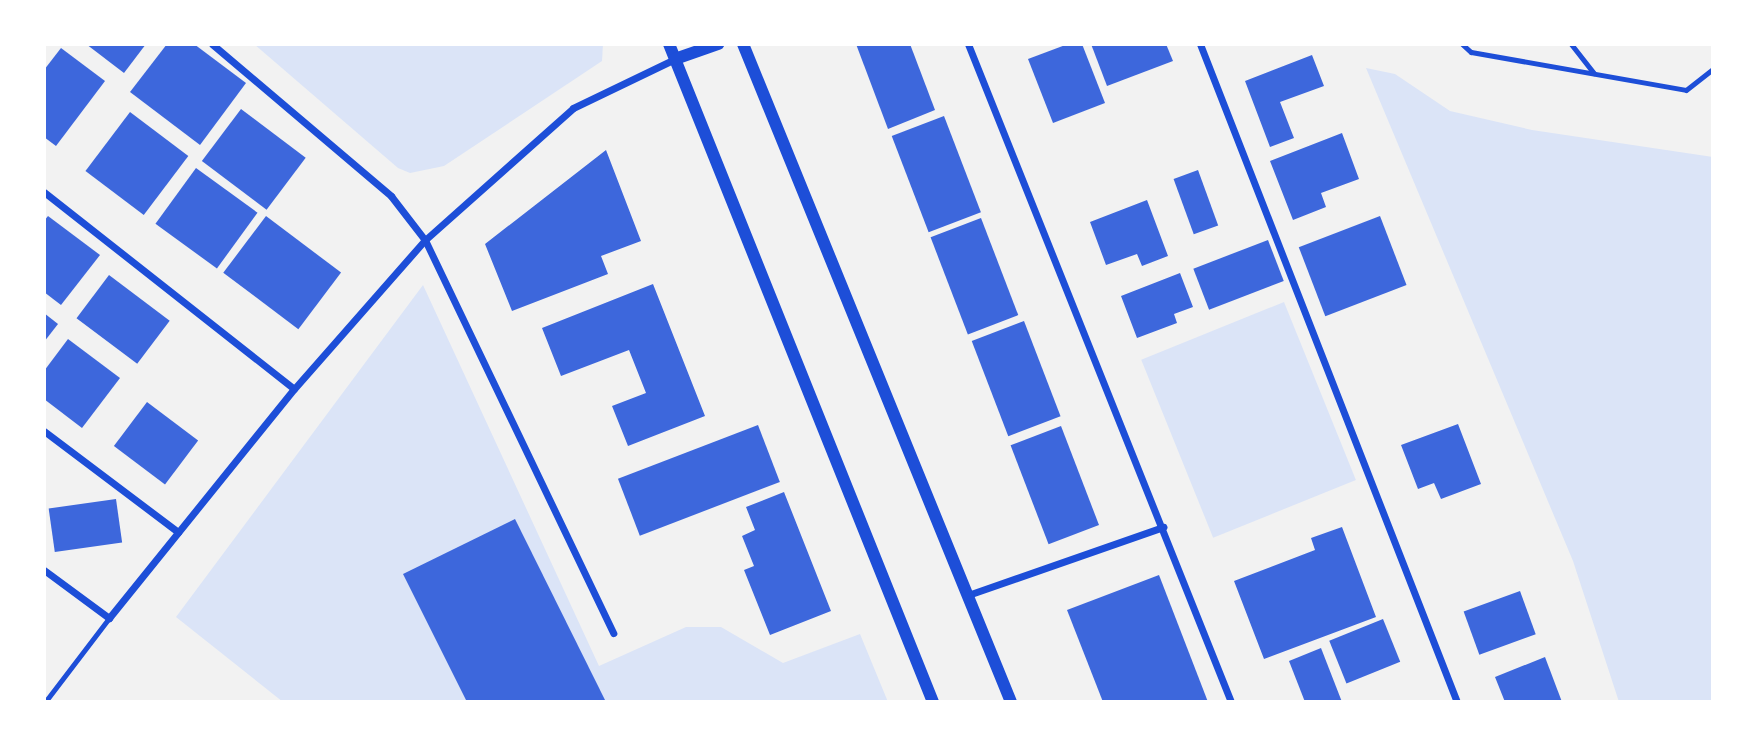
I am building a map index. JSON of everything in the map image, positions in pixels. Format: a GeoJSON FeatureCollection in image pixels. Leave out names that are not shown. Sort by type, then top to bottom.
{"type":"FeatureCollection","features":[{"type":"Feature","properties":{"kind":"street"},"geometry":{"type":"LineString","coordinates":[[212,44],[391,196],[425,240],[613,633]]}},
{"type":"Feature","properties":{"kind":"street"},"geometry":{"type":"LineString","coordinates":[[669,44],[933,702]]}},
{"type":"Feature","properties":{"kind":"street"},"geometry":{"type":"LineString","coordinates":[[44,570],[109,618],[294,389],[425,240],[573,108],[675,59],[718,44]]}},
{"type":"Feature","properties":{"kind":"street"},"geometry":{"type":"LineString","coordinates":[[743,44],[1011,702]]}},
{"type":"Feature","properties":{"kind":"street"},"geometry":{"type":"LineString","coordinates":[[968,44],[1231,702]]}},
{"type":"Feature","properties":{"kind":"street"},"geometry":{"type":"LineString","coordinates":[[1200,44],[1457,702]]}},
{"type":"Feature","properties":{"kind":"street"},"geometry":{"type":"LineString","coordinates":[[44,191],[294,389]]}},
{"type":"Feature","properties":{"kind":"street"},"geometry":{"type":"LineString","coordinates":[[44,431],[178,532]]}},
{"type":"Feature","properties":{"kind":"street"},"geometry":{"type":"LineString","coordinates":[[968,595],[1163,527]]}},
{"type":"Feature","properties":{"kind":"lane"},"geometry":{"type":"LineString","coordinates":[[1462,44],[1471,52],[1685,90],[1713,69]]}},
{"type":"Feature","properties":{"kind":"lane"},"geometry":{"type":"LineString","coordinates":[[1571,44],[1594,73]]}},
{"type":"Feature","properties":{"kind":"lane"},"geometry":{"type":"LineString","coordinates":[[46,702],[109,618]]}},
{"type":"Feature","properties":{"kind":"shaded area"},"geometry":{"type":"Polygon","coordinates":[[[254,44],[603,44],[602,61],[444,166],[410,173],[398,168],[254,44]]]}},
{"type":"Feature","properties":{"kind":"shaded area"},"geometry":{"type":"Polygon","coordinates":[[[1366,68],[1395,74],[1450,111],[1532,130],[1713,157],[1713,702],[1619,702],[1573,561],[1366,68]]]}},
{"type":"Feature","properties":{"kind":"shaded area"},"geometry":{"type":"Polygon","coordinates":[[[423,285],[599,666],[686,627],[721,627],[783,663],[860,634],[888,702],[283,702],[176,617],[423,285]]]}},
{"type":"Feature","properties":{"kind":"shaded area"},"geometry":{"type":"Polygon","coordinates":[[[1284,302],[1356,480],[1213,538],[1141,360],[1284,302]]]}},
{"type":"Feature","properties":{"kind":"building"},"geometry":{"type":"Polygon","coordinates":[[[86,44],[146,44],[124,73],[86,44]]]}},
{"type":"Feature","properties":{"kind":"building"},"geometry":{"type":"Polygon","coordinates":[[[167,44],[194,44],[246,83],[200,145],[130,92],[167,44]]]}},
{"type":"Feature","properties":{"kind":"building"},"geometry":{"type":"Polygon","coordinates":[[[856,44],[910,44],[935,110],[888,129],[856,44]]]}},
{"type":"Feature","properties":{"kind":"building"},"geometry":{"type":"Polygon","coordinates":[[[1068,44],[1082,44],[1105,103],[1053,123],[1028,59],[1068,44]]]}},
{"type":"Feature","properties":{"kind":"building"},"geometry":{"type":"Polygon","coordinates":[[[1091,44],[1166,44],[1173,61],[1107,86],[1091,44]]]}},
{"type":"Feature","properties":{"kind":"building"},"geometry":{"type":"Polygon","coordinates":[[[61,48],[105,81],[56,146],[44,137],[44,70],[61,48]]]}},
{"type":"Feature","properties":{"kind":"building"},"geometry":{"type":"Polygon","coordinates":[[[1312,55],[1324,86],[1280,102],[1294,138],[1270,147],[1245,81],[1312,55]]]}},
{"type":"Feature","properties":{"kind":"building"},"geometry":{"type":"Polygon","coordinates":[[[241,109],[306,158],[267,210],[202,161],[241,109]]]}},
{"type":"Feature","properties":{"kind":"building"},"geometry":{"type":"Polygon","coordinates":[[[130,112],[188,156],[144,215],[85,171],[130,112]]]}},
{"type":"Feature","properties":{"kind":"building"},"geometry":{"type":"Polygon","coordinates":[[[944,116],[981,212],[929,232],[892,136],[944,116]]]}},
{"type":"Feature","properties":{"kind":"building"},"geometry":{"type":"Polygon","coordinates":[[[1342,133],[1359,179],[1321,193],[1326,207],[1293,220],[1270,161],[1342,133]]]}},
{"type":"Feature","properties":{"kind":"building"},"geometry":{"type":"Polygon","coordinates":[[[606,150],[641,241],[601,256],[608,274],[512,311],[485,244],[606,150]]]}},
{"type":"Feature","properties":{"kind":"building"},"geometry":{"type":"Polygon","coordinates":[[[196,168],[257,213],[217,268],[155,224],[196,168]]]}},
{"type":"Feature","properties":{"kind":"building"},"geometry":{"type":"Polygon","coordinates":[[[1198,170],[1218,225],[1194,234],[1174,179],[1198,170]]]}},
{"type":"Feature","properties":{"kind":"building"},"geometry":{"type":"Polygon","coordinates":[[[1147,200],[1168,256],[1142,266],[1137,254],[1106,265],[1090,222],[1147,200]]]}},
{"type":"Feature","properties":{"kind":"building"},"geometry":{"type":"Polygon","coordinates":[[[48,216],[100,255],[61,305],[44,292],[44,221],[48,216]]]}},
{"type":"Feature","properties":{"kind":"building"},"geometry":{"type":"Polygon","coordinates":[[[266,216],[341,273],[298,329],[223,273],[266,216]]]}},
{"type":"Feature","properties":{"kind":"building"},"geometry":{"type":"Polygon","coordinates":[[[1380,216],[1407,285],[1325,316],[1299,247],[1380,216]]]}},
{"type":"Feature","properties":{"kind":"building"},"geometry":{"type":"Polygon","coordinates":[[[981,218],[1018,315],[968,334],[931,237],[981,218]]]}},
{"type":"Feature","properties":{"kind":"building"},"geometry":{"type":"Polygon","coordinates":[[[1268,240],[1284,281],[1209,310],[1193,269],[1268,240]]]}},
{"type":"Feature","properties":{"kind":"building"},"geometry":{"type":"Polygon","coordinates":[[[1180,273],[1193,307],[1174,314],[1177,323],[1137,338],[1121,296],[1180,273]]]}},
{"type":"Feature","properties":{"kind":"building"},"geometry":{"type":"Polygon","coordinates":[[[109,275],[170,321],[137,364],[77,318],[109,275]]]}},
{"type":"Feature","properties":{"kind":"building"},"geometry":{"type":"Polygon","coordinates":[[[653,284],[705,416],[628,446],[612,406],[646,393],[629,350],[561,376],[542,328],[653,284]]]}},
{"type":"Feature","properties":{"kind":"building"},"geometry":{"type":"Polygon","coordinates":[[[44,313],[58,324],[44,342],[44,313]]]}},
{"type":"Feature","properties":{"kind":"building"},"geometry":{"type":"Polygon","coordinates":[[[1024,321],[1061,416],[1008,436],[972,341],[1024,321]]]}},
{"type":"Feature","properties":{"kind":"building"},"geometry":{"type":"Polygon","coordinates":[[[68,339],[120,378],[82,428],[44,399],[44,371],[68,339]]]}},
{"type":"Feature","properties":{"kind":"building"},"geometry":{"type":"Polygon","coordinates":[[[147,402],[198,441],[165,484],[114,446],[147,402]]]}},
{"type":"Feature","properties":{"kind":"building"},"geometry":{"type":"Polygon","coordinates":[[[1458,424],[1481,484],[1441,499],[1434,483],[1418,489],[1401,445],[1458,424]]]}},
{"type":"Feature","properties":{"kind":"building"},"geometry":{"type":"Polygon","coordinates":[[[758,425],[780,482],[640,536],[618,479],[758,425]]]}},
{"type":"Feature","properties":{"kind":"building"},"geometry":{"type":"Polygon","coordinates":[[[1061,426],[1099,525],[1049,544],[1011,445],[1061,426]]]}},
{"type":"Feature","properties":{"kind":"building"},"geometry":{"type":"Polygon","coordinates":[[[784,492],[831,611],[770,635],[744,570],[754,566],[742,536],[755,530],[746,507],[784,492]]]}},
{"type":"Feature","properties":{"kind":"building"},"geometry":{"type":"Polygon","coordinates":[[[116,499],[122,543],[55,552],[49,508],[116,499]]]}},
{"type":"Feature","properties":{"kind":"building"},"geometry":{"type":"Polygon","coordinates":[[[515,519],[606,702],[467,702],[403,574],[515,519]]]}},
{"type":"Feature","properties":{"kind":"building"},"geometry":{"type":"Polygon","coordinates":[[[1342,527],[1376,617],[1264,659],[1234,581],[1315,550],[1311,538],[1342,527]]]}},
{"type":"Feature","properties":{"kind":"building"},"geometry":{"type":"Polygon","coordinates":[[[1159,575],[1208,702],[1103,702],[1067,610],[1159,575]]]}},
{"type":"Feature","properties":{"kind":"building"},"geometry":{"type":"Polygon","coordinates":[[[1520,591],[1536,634],[1479,655],[1464,612],[1520,591]]]}},
{"type":"Feature","properties":{"kind":"building"},"geometry":{"type":"Polygon","coordinates":[[[1383,619],[1400,662],[1346,683],[1329,641],[1383,619]]]}},
{"type":"Feature","properties":{"kind":"building"},"geometry":{"type":"Polygon","coordinates":[[[1321,648],[1342,702],[1305,702],[1289,661],[1321,648]]]}},
{"type":"Feature","properties":{"kind":"building"},"geometry":{"type":"Polygon","coordinates":[[[1545,657],[1562,702],[1505,702],[1495,677],[1545,657]]]}}]}
